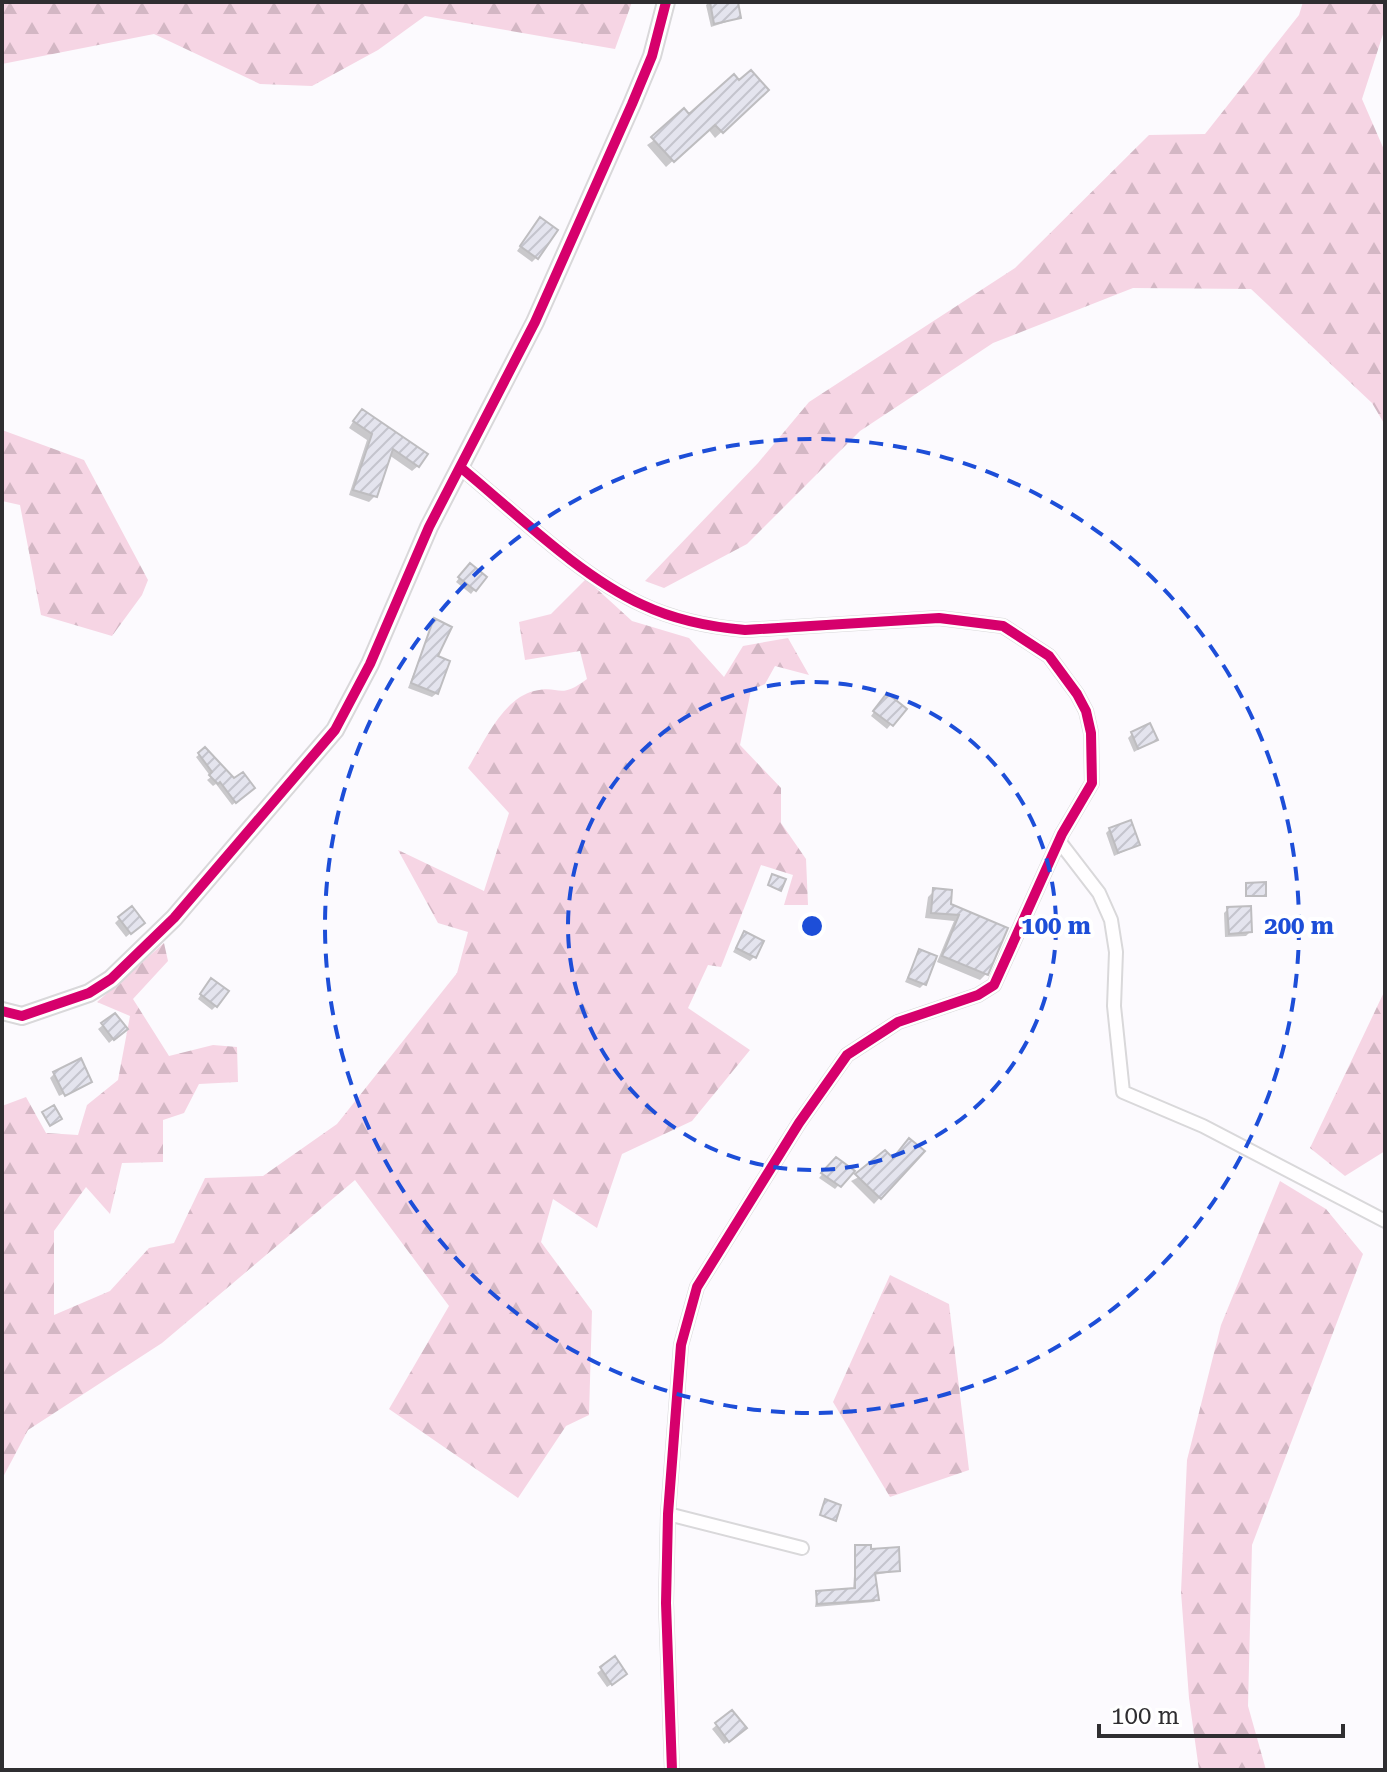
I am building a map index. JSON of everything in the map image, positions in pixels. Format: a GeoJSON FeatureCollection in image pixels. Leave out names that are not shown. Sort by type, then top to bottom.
{"type":"FeatureCollection","features":[{"type":"Feature","properties":{"kind":"street"},"geometry":{"type":"LineString","coordinates":[[2,1011],[22,1016],[89,993],[111,979],[174,918],[317,755],[335,730],[370,664],[405,577],[535,322],[652,56],[666,2]]}},
{"type":"Feature","properties":{"kind":"street"},"geometry":{"type":"LineString","coordinates":[[460,467],[583,567],[642,605],[674,616],[718,628],[745,630],[939,618],[1003,626],[1049,656],[1077,694],[1086,711],[1091,733],[1092,783],[1059,841],[994,985],[978,995],[898,1022],[847,1055],[799,1123],[697,1287],[681,1345],[668,1514],[666,1603],[672,1770]]}},
{"type":"Feature","properties":{"kind":"street"},"geometry":{"type":"LineString","coordinates":[[1059,841],[1088,876],[1111,920],[1116,952],[1114,1006],[1121,1088],[1125,1095],[1203,1126],[1385,1221]]}},
{"type":"Feature","properties":{"kind":"street"},"geometry":{"type":"LineString","coordinates":[[668,1514],[802,1548]]}},
{"type":"Feature","properties":{"kind":"green space"},"geometry":{"type":"Polygon","coordinates":[[[2,2],[632,2],[615,49],[425,16],[378,50],[312,86],[260,84],[154,34],[2,64],[2,2]]]}},
{"type":"Feature","properties":{"kind":"green space"},"geometry":{"type":"Polygon","coordinates":[[[1303,2],[1385,2],[1385,28],[1362,99],[1385,152],[1385,425],[1372,403],[1251,289],[1133,288],[993,343],[860,431],[747,544],[664,588],[645,581],[758,463],[809,402],[1015,268],[1149,135],[1205,134],[1299,15],[1303,2]]]}},
{"type":"Feature","properties":{"kind":"green space"},"geometry":{"type":"Polygon","coordinates":[[[2,430],[84,460],[148,580],[142,595],[112,636],[41,615],[20,505],[2,501],[2,430]]]}},
{"type":"Feature","properties":{"kind":"green space"},"geometry":{"type":"Polygon","coordinates":[[[586,579],[632,621],[689,638],[724,677],[743,646],[788,638],[809,675],[775,666],[765,684],[751,690],[740,745],[781,788],[781,823],[806,859],[808,905],[784,905],[793,875],[761,865],[721,967],[708,965],[688,1008],[750,1050],[692,1121],[622,1154],[597,1228],[553,1199],[541,1242],[592,1311],[589,1415],[566,1426],[518,1498],[389,1409],[449,1306],[355,1180],[162,1343],[28,1430],[2,1479],[2,1106],[26,1097],[46,1133],[78,1135],[87,1105],[118,1080],[130,1016],[97,1002],[164,943],[168,961],[133,999],[169,1056],[213,1045],[237,1047],[238,1082],[199,1084],[184,1113],[163,1120],[163,1162],[122,1163],[110,1214],[86,1187],[54,1231],[54,1315],[110,1291],[149,1248],[174,1243],[205,1178],[263,1176],[337,1124],[457,973],[468,932],[438,923],[398,850],[484,891],[509,813],[468,768],[495,723],[512,703],[534,691],[564,691],[587,679],[580,651],[525,660],[519,622],[551,614],[586,579]]]}},
{"type":"Feature","properties":{"kind":"green space"},"geometry":{"type":"Polygon","coordinates":[[[1385,990],[1385,1151],[1345,1176],[1310,1148],[1385,990]]]}},
{"type":"Feature","properties":{"kind":"green space"},"geometry":{"type":"Polygon","coordinates":[[[1280,1181],[1326,1209],[1363,1254],[1252,1545],[1248,1706],[1266,1770],[1199,1770],[1189,1698],[1181,1592],[1187,1460],[1221,1325],[1280,1181]]]}},
{"type":"Feature","properties":{"kind":"green space"},"geometry":{"type":"Polygon","coordinates":[[[890,1275],[949,1304],[969,1470],[890,1497],[833,1402],[890,1275]]]}},
{"type":"Feature","properties":{"kind":"building"},"geometry":{"type":"Polygon","coordinates":[[[710,2],[738,2],[741,18],[714,24],[710,2]]]}},
{"type":"Feature","properties":{"kind":"building"},"geometry":{"type":"Polygon","coordinates":[[[751,70],[769,90],[723,133],[715,125],[674,162],[651,137],[684,108],[689,114],[734,74],[739,80],[751,70]]]}},
{"type":"Feature","properties":{"kind":"building"},"geometry":{"type":"Polygon","coordinates":[[[540,217],[558,230],[538,259],[520,246],[540,217]]]}},
{"type":"Feature","properties":{"kind":"building"},"geometry":{"type":"Polygon","coordinates":[[[362,409],[428,454],[419,467],[393,449],[377,497],[353,490],[372,434],[353,421],[362,409]]]}},
{"type":"Feature","properties":{"kind":"building"},"geometry":{"type":"Polygon","coordinates":[[[470,563],[487,577],[476,591],[458,577],[470,563]]]}},
{"type":"Feature","properties":{"kind":"building"},"geometry":{"type":"Polygon","coordinates":[[[434,618],[452,627],[438,656],[450,661],[438,694],[411,683],[434,618]]]}},
{"type":"Feature","properties":{"kind":"building"},"geometry":{"type":"Polygon","coordinates":[[[887,693],[907,709],[893,726],[873,711],[887,693]]]}},
{"type":"Feature","properties":{"kind":"building"},"geometry":{"type":"Polygon","coordinates":[[[1150,723],[1158,740],[1138,749],[1131,732],[1150,723]]]}},
{"type":"Feature","properties":{"kind":"building"},"geometry":{"type":"Polygon","coordinates":[[[205,747],[234,778],[243,772],[255,788],[236,803],[220,782],[218,784],[209,775],[212,772],[198,753],[205,747]]]}},
{"type":"Feature","properties":{"kind":"building"},"geometry":{"type":"Polygon","coordinates":[[[1131,820],[1140,845],[1118,853],[1109,828],[1131,820]]]}},
{"type":"Feature","properties":{"kind":"building"},"geometry":{"type":"Polygon","coordinates":[[[772,874],[786,879],[781,891],[768,885],[772,874]]]}},
{"type":"Feature","properties":{"kind":"building"},"geometry":{"type":"Polygon","coordinates":[[[1266,882],[1266,896],[1246,896],[1246,883],[1266,882]]]}},
{"type":"Feature","properties":{"kind":"building"},"geometry":{"type":"Polygon","coordinates":[[[933,888],[952,890],[951,904],[1008,928],[988,975],[942,956],[959,915],[931,913],[933,888]]]}},
{"type":"Feature","properties":{"kind":"building"},"geometry":{"type":"Polygon","coordinates":[[[132,906],[145,923],[131,934],[118,917],[132,906]]]}},
{"type":"Feature","properties":{"kind":"building"},"geometry":{"type":"Polygon","coordinates":[[[1251,906],[1252,932],[1229,934],[1227,907],[1251,906]]]}},
{"type":"Feature","properties":{"kind":"building"},"geometry":{"type":"Polygon","coordinates":[[[744,931],[764,941],[756,958],[736,948],[744,931]]]}},
{"type":"Feature","properties":{"kind":"building"},"geometry":{"type":"Polygon","coordinates":[[[919,949],[937,956],[926,985],[908,978],[919,949]]]}},
{"type":"Feature","properties":{"kind":"building"},"geometry":{"type":"Polygon","coordinates":[[[211,978],[229,991],[217,1007],[200,994],[211,978]]]}},
{"type":"Feature","properties":{"kind":"building"},"geometry":{"type":"Polygon","coordinates":[[[115,1013],[128,1029],[114,1040],[101,1023],[115,1013]]]}},
{"type":"Feature","properties":{"kind":"building"},"geometry":{"type":"Polygon","coordinates":[[[81,1058],[92,1082],[65,1096],[53,1072],[81,1058]]]}},
{"type":"Feature","properties":{"kind":"building"},"geometry":{"type":"Polygon","coordinates":[[[54,1105],[62,1119],[50,1126],[42,1112],[54,1105]]]}},
{"type":"Feature","properties":{"kind":"building"},"geometry":{"type":"Polygon","coordinates":[[[909,1138],[925,1151],[881,1199],[855,1174],[885,1150],[893,1158],[909,1138]]]}},
{"type":"Feature","properties":{"kind":"building"},"geometry":{"type":"Polygon","coordinates":[[[836,1157],[855,1171],[841,1187],[821,1173],[836,1157]]]}},
{"type":"Feature","properties":{"kind":"building"},"geometry":{"type":"Polygon","coordinates":[[[825,1499],[841,1505],[836,1521],[820,1515],[825,1499]]]}},
{"type":"Feature","properties":{"kind":"building"},"geometry":{"type":"Polygon","coordinates":[[[855,1545],[871,1545],[871,1549],[899,1547],[900,1571],[875,1573],[879,1600],[817,1604],[816,1591],[855,1588],[855,1545]]]}},
{"type":"Feature","properties":{"kind":"building"},"geometry":{"type":"Polygon","coordinates":[[[615,1656],[627,1674],[612,1685],[600,1667],[615,1656]]]}},
{"type":"Feature","properties":{"kind":"building"},"geometry":{"type":"Polygon","coordinates":[[[732,1710],[747,1728],[729,1742],[715,1723],[732,1710]]]}},
{"type":"Feature","properties":{"kind":"cycle path"},"geometry":{"type":"LineString","coordinates":[[2,1011],[22,1016],[89,993],[111,979],[174,918],[335,730],[370,664],[429,527],[535,322],[652,56],[666,2]]}},
{"type":"Feature","properties":{"kind":"cycle path"},"geometry":{"type":"LineString","coordinates":[[460,467],[595,578],[643,605],[680,619],[745,630],[939,618],[1003,626],[1049,656],[1077,694],[1086,711],[1091,733],[1092,783],[1062,834],[994,985],[978,995],[898,1022],[847,1055],[799,1123],[697,1287],[681,1345],[668,1514],[666,1603],[672,1770]]}}]}
